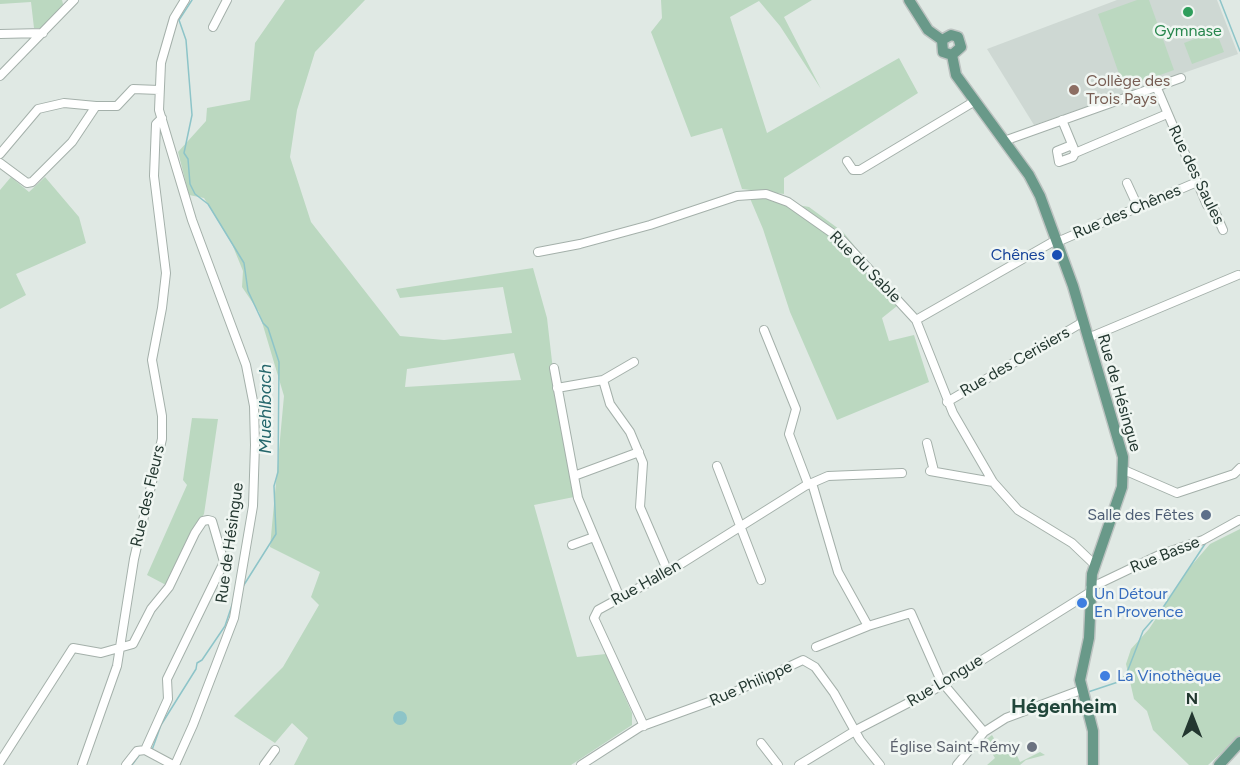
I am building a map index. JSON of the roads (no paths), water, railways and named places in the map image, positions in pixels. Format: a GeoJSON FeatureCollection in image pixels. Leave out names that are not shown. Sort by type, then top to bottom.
{"type":"FeatureCollection","features":[{"type":"Feature","properties":{"kind":"main road"},"geometry":{"type":"LineString","coordinates":[[909,0],[928,30],[942,40],[944,52],[952,55],[959,51],[961,42],[951,35],[942,40]]}},
{"type":"Feature","properties":{"kind":"main road","name":"Rue de Hésingue"},"geometry":{"type":"LineString","coordinates":[[952,55],[956,75],[1035,186],[1057,241],[1089,338],[1119,442],[1124,470],[1122,487],[1094,564],[1089,590],[1089,638],[1081,669],[1082,690],[1092,731],[1093,765]]}},
{"type":"Feature","properties":{"kind":"main road"},"geometry":{"type":"LineString","coordinates":[[1219,765],[1239,746]]}},
{"type":"Feature","properties":{"kind":"street"},"geometry":{"type":"LineString","coordinates":[[0,76],[74,0]]}},
{"type":"Feature","properties":{"kind":"street"},"geometry":{"type":"LineString","coordinates":[[162,118],[159,108],[161,63],[166,40],[185,0]]}},
{"type":"Feature","properties":{"kind":"street"},"geometry":{"type":"LineString","coordinates":[[213,27],[227,0]]}},
{"type":"Feature","properties":{"kind":"street"},"geometry":{"type":"LineString","coordinates":[[0,34],[43,33]]}},
{"type":"Feature","properties":{"kind":"street"},"geometry":{"type":"LineString","coordinates":[[1004,141],[1181,78]]}},
{"type":"Feature","properties":{"kind":"street","name":"Rue des Saules"},"geometry":{"type":"LineString","coordinates":[[1156,86],[1208,206],[1214,207],[1223,230]]}},
{"type":"Feature","properties":{"kind":"street"},"geometry":{"type":"LineString","coordinates":[[0,153],[38,109],[64,103],[117,106],[134,89],[159,90]]}},
{"type":"Feature","properties":{"kind":"street"},"geometry":{"type":"LineString","coordinates":[[847,161],[853,170],[860,170],[975,101]]}},
{"type":"Feature","properties":{"kind":"street"},"geometry":{"type":"LineString","coordinates":[[0,163],[27,183],[33,183],[72,142],[96,106]]}},
{"type":"Feature","properties":{"kind":"street"},"geometry":{"type":"LineString","coordinates":[[1062,120],[1074,149],[1167,114]]}},
{"type":"Feature","properties":{"kind":"street","name":"Rue de Hésingue"},"geometry":{"type":"LineString","coordinates":[[162,118],[195,231],[243,353],[253,399],[254,496],[238,598],[230,632],[174,765]]}},
{"type":"Feature","properties":{"kind":"street","name":"Rue des Fleurs"},"geometry":{"type":"LineString","coordinates":[[82,765],[115,675],[122,647],[134,559],[162,435],[152,364],[166,273],[154,176],[156,124],[162,118]]}},
{"type":"Feature","properties":{"kind":"street","name":"Rue des Chênes"},"geometry":{"type":"LineString","coordinates":[[916,320],[1057,241],[1197,182]]}},
{"type":"Feature","properties":{"kind":"street"},"geometry":{"type":"LineString","coordinates":[[1127,183],[1138,207]]}},
{"type":"Feature","properties":{"kind":"street","name":"Rue du Sable"},"geometry":{"type":"LineString","coordinates":[[538,252],[580,244],[650,225],[737,196],[766,194],[788,202],[842,240],[916,320],[947,402],[993,482],[1018,510],[1072,543],[1094,564]]}},
{"type":"Feature","properties":{"kind":"street"},"geometry":{"type":"LineString","coordinates":[[1089,338],[1238,274]]}},
{"type":"Feature","properties":{"kind":"street","name":"Rue des Cerisiers"},"geometry":{"type":"LineString","coordinates":[[947,402],[1083,322]]}},
{"type":"Feature","properties":{"kind":"street"},"geometry":{"type":"LineString","coordinates":[[764,330],[796,409],[789,434],[810,484],[838,572],[868,626]]}},
{"type":"Feature","properties":{"kind":"street"},"geometry":{"type":"LineString","coordinates":[[557,388],[603,380],[634,362]]}},
{"type":"Feature","properties":{"kind":"street"},"geometry":{"type":"LineString","coordinates":[[554,368],[578,498],[620,598]]}},
{"type":"Feature","properties":{"kind":"street"},"geometry":{"type":"LineString","coordinates":[[603,380],[610,404],[630,432],[643,463],[640,507],[668,572]]}},
{"type":"Feature","properties":{"kind":"street"},"geometry":{"type":"LineString","coordinates":[[927,443],[932,471],[993,482]]}},
{"type":"Feature","properties":{"kind":"street"},"geometry":{"type":"LineString","coordinates":[[574,476],[639,452]]}},
{"type":"Feature","properties":{"kind":"street"},"geometry":{"type":"LineString","coordinates":[[717,466],[761,580]]}},
{"type":"Feature","properties":{"kind":"street"},"geometry":{"type":"LineString","coordinates":[[1124,470],[1177,493],[1234,474],[1240,468]]}},
{"type":"Feature","properties":{"kind":"street","name":"Rue Hallen"},"geometry":{"type":"LineString","coordinates":[[644,726],[594,618],[598,610],[668,572],[742,527],[787,495],[810,484],[836,476],[902,473]]}},
{"type":"Feature","properties":{"kind":"street"},"geometry":{"type":"LineString","coordinates":[[0,762],[75,647],[98,653],[133,644],[154,605],[167,591],[201,523],[205,520],[212,521],[224,562],[167,679],[167,701],[148,752]]}},
{"type":"Feature","properties":{"kind":"street","name":"Rue Basse"},"geometry":{"type":"LineString","coordinates":[[1089,590],[1159,555],[1203,540],[1239,520]]}},
{"type":"Feature","properties":{"kind":"street"},"geometry":{"type":"LineString","coordinates":[[572,545],[594,537]]}},
{"type":"Feature","properties":{"kind":"street","name":"Rue Longue"},"geometry":{"type":"LineString","coordinates":[[799,765],[856,730],[943,684],[1089,590]]}},
{"type":"Feature","properties":{"kind":"street"},"geometry":{"type":"LineString","coordinates":[[816,647],[907,613],[914,615],[943,684],[984,732]]}},
{"type":"Feature","properties":{"kind":"street","name":"Rue Philippe"},"geometry":{"type":"LineString","coordinates":[[581,765],[644,726],[728,695],[803,660],[815,667],[880,765]]}},
{"type":"Feature","properties":{"kind":"street"},"geometry":{"type":"LineString","coordinates":[[957,765],[984,732],[1023,710],[1082,690]]}},
{"type":"Feature","properties":{"kind":"street"},"geometry":{"type":"LineString","coordinates":[[761,743],[778,765]]}},
{"type":"Feature","properties":{"kind":"street"},"geometry":{"type":"LineString","coordinates":[[264,765],[274,750]]}},
{"type":"Feature","properties":{"kind":"street"},"geometry":{"type":"LineString","coordinates":[[126,765],[137,751],[148,752],[174,765]]}},
{"type":"Feature","properties":{"kind":"water"},"geometry":{"type":"Polygon","coordinates":[[[397,711],[403,711],[407,718],[403,725],[397,725],[393,721],[393,715],[397,711]]]}},
{"type":"Feature","properties":{"kind":"waterway","name":"Muehlbach"},"geometry":{"type":"LineString","coordinates":[[192,0],[179,20],[186,40],[192,115],[184,153],[188,159],[190,184],[195,194],[208,204],[244,263],[248,291],[263,323],[268,328],[279,362],[278,472],[274,486],[276,534],[242,588]]}},
{"type":"Feature","properties":{"kind":"waterway"},"geometry":{"type":"LineString","coordinates":[[1220,0],[1240,51]]}},
{"type":"Feature","properties":{"kind":"waterway"},"geometry":{"type":"LineString","coordinates":[[1088,692],[1118,682],[1126,675],[1143,631],[1162,609],[1205,544]]}},
{"type":"Feature","properties":{"kind":"waterway","name":"Muehlbach"},"geometry":{"type":"LineString","coordinates":[[152,750],[161,725],[196,669],[197,663],[202,660],[225,626],[234,599]]}},
{"type":"Feature","properties":{"kind":"waterway","name":"Muehlbach"},"geometry":{"type":"LineString","coordinates":[[132,765],[140,754],[146,754]]}},
{"type":"Feature","properties":{"kind":"place","name":"Gymnase"},"geometry":{"type":"Point","coordinates":[1188,12]}},
{"type":"Feature","properties":{"kind":"place","name":"Collège des Trois Pays"},"geometry":{"type":"Point","coordinates":[1074,90]}},
{"type":"Feature","properties":{"kind":"place","name":"Chênes"},"geometry":{"type":"Point","coordinates":[1057,255]}},
{"type":"Feature","properties":{"kind":"place","name":"Salle des Fêtes"},"geometry":{"type":"Point","coordinates":[1206,515]}},
{"type":"Feature","properties":{"kind":"place","name":"Un Détour En Provence"},"geometry":{"type":"Point","coordinates":[1082,603]}},
{"type":"Feature","properties":{"kind":"place","name":"La Vinothèque"},"geometry":{"type":"Point","coordinates":[1105,676]}},
{"type":"Feature","properties":{"kind":"place","name":"Église Saint-Rémy"},"geometry":{"type":"Point","coordinates":[1032,747]}},
{"type":"Feature","properties":{"kind":"district","name":"Hégenheim"},"geometry":{"type":"Point","coordinates":[1064,707]}}]}
